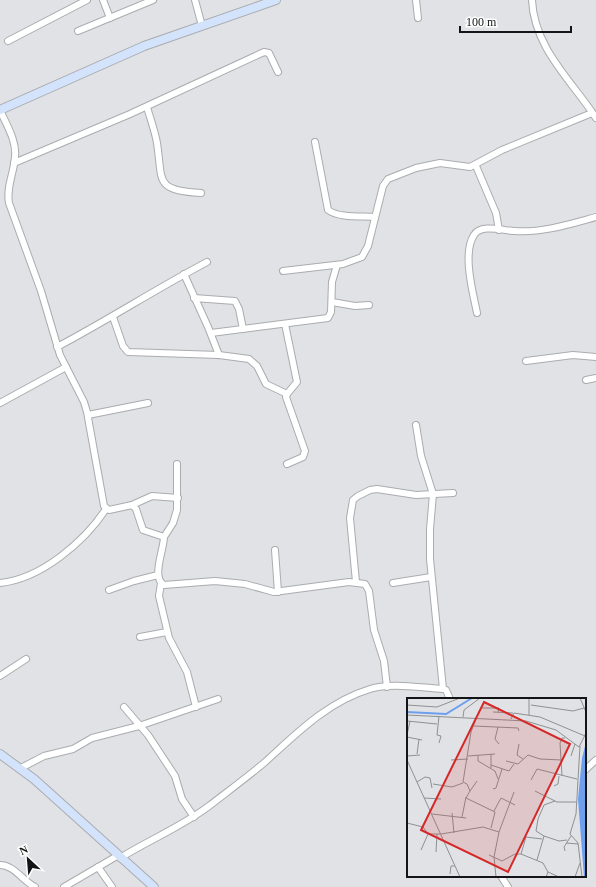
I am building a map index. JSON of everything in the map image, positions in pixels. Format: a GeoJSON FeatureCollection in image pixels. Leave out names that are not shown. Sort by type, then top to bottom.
{"type":"FeatureCollection","features":[{"type":"Feature","properties":{"kind":"main road"},"geometry":{"type":"LineString","coordinates":[[0,110],[144,46],[276,0]]}},
{"type":"Feature","properties":{"kind":"main road"},"geometry":{"type":"LineString","coordinates":[[0,754],[34,779],[118,857],[154,887]]}},
{"type":"Feature","properties":{"kind":"street"},"geometry":{"type":"LineString","coordinates":[[8,41],[87,0]]}},
{"type":"Feature","properties":{"kind":"street"},"geometry":{"type":"LineString","coordinates":[[103,0],[110,18]]}},
{"type":"Feature","properties":{"kind":"street"},"geometry":{"type":"LineString","coordinates":[[78,31],[152,0]]}},
{"type":"Feature","properties":{"kind":"street"},"geometry":{"type":"LineString","coordinates":[[195,0],[202,26]]}},
{"type":"Feature","properties":{"kind":"street"},"geometry":{"type":"LineString","coordinates":[[416,0],[418,18]]}},
{"type":"Feature","properties":{"kind":"street"},"geometry":{"type":"LineString","coordinates":[[283,271],[337,265],[357,260],[366,252],[384,186],[393,177],[416,168],[440,163],[452,164],[465,168],[476,166],[502,150],[594,115],[555,63],[535,24],[532,0]]}},
{"type":"Feature","properties":{"kind":"street"},"geometry":{"type":"LineString","coordinates":[[14,163],[147,107],[264,52],[269,53],[278,72]]}},
{"type":"Feature","properties":{"kind":"street"},"geometry":{"type":"LineString","coordinates":[[147,107],[157,142],[162,180],[167,186],[178,191],[201,193]]}},
{"type":"Feature","properties":{"kind":"street"},"geometry":{"type":"LineString","coordinates":[[0,110],[15,149],[14,163],[8,189],[9,203],[44,298],[57,347],[84,402],[88,415],[103,502],[106,509]]}},
{"type":"Feature","properties":{"kind":"street"},"geometry":{"type":"LineString","coordinates":[[315,142],[328,210],[341,214],[375,217]]}},
{"type":"Feature","properties":{"kind":"street"},"geometry":{"type":"LineString","coordinates":[[476,166],[496,213],[499,230]]}},
{"type":"Feature","properties":{"kind":"street"},"geometry":{"type":"LineString","coordinates":[[477,313],[470,277],[470,252],[474,234],[483,229],[532,231],[596,218]]}},
{"type":"Feature","properties":{"kind":"street"},"geometry":{"type":"LineString","coordinates":[[57,347],[207,262]]}},
{"type":"Feature","properties":{"kind":"street"},"geometry":{"type":"LineString","coordinates":[[211,333],[328,318],[331,312],[332,282],[337,265]]}},
{"type":"Feature","properties":{"kind":"street"},"geometry":{"type":"LineString","coordinates":[[184,274],[211,333],[219,355]]}},
{"type":"Feature","properties":{"kind":"street"},"geometry":{"type":"LineString","coordinates":[[194,298],[235,301],[239,308],[243,330]]}},
{"type":"Feature","properties":{"kind":"street"},"geometry":{"type":"LineString","coordinates":[[332,302],[355,306],[369,305]]}},
{"type":"Feature","properties":{"kind":"street"},"geometry":{"type":"LineString","coordinates":[[112,317],[123,346],[128,352],[219,355],[249,359],[253,362],[266,384],[286,394]]}},
{"type":"Feature","properties":{"kind":"street"},"geometry":{"type":"LineString","coordinates":[[285,324],[297,382],[286,394],[287,402],[305,451],[303,457],[287,464]]}},
{"type":"Feature","properties":{"kind":"street"},"geometry":{"type":"LineString","coordinates":[[526,361],[573,354],[596,357]]}},
{"type":"Feature","properties":{"kind":"street"},"geometry":{"type":"LineString","coordinates":[[0,403],[66,367]]}},
{"type":"Feature","properties":{"kind":"street"},"geometry":{"type":"LineString","coordinates":[[586,380],[596,378]]}},
{"type":"Feature","properties":{"kind":"street"},"geometry":{"type":"LineString","coordinates":[[88,415],[148,403]]}},
{"type":"Feature","properties":{"kind":"street"},"geometry":{"type":"LineString","coordinates":[[416,425],[421,456],[433,494],[430,528],[431,578],[439,635],[443,689]]}},
{"type":"Feature","properties":{"kind":"street"},"geometry":{"type":"LineString","coordinates":[[177,464],[178,498],[176,518],[164,536],[158,575],[161,583],[159,596],[167,632],[172,646],[187,672],[196,707]]}},
{"type":"Feature","properties":{"kind":"street"},"geometry":{"type":"LineString","coordinates":[[356,582],[350,518],[354,500],[365,492],[378,488],[416,495],[453,493]]}},
{"type":"Feature","properties":{"kind":"street"},"geometry":{"type":"LineString","coordinates":[[106,509],[115,510],[132,505],[152,496],[178,498]]}},
{"type":"Feature","properties":{"kind":"street"},"geometry":{"type":"LineString","coordinates":[[132,505],[136,509],[143,530],[164,536]]}},
{"type":"Feature","properties":{"kind":"street"},"geometry":{"type":"LineString","coordinates":[[0,583],[16,579],[57,559],[92,529],[106,509]]}},
{"type":"Feature","properties":{"kind":"street"},"geometry":{"type":"LineString","coordinates":[[275,550],[278,592]]}},
{"type":"Feature","properties":{"kind":"street"},"geometry":{"type":"LineString","coordinates":[[109,590],[134,581],[158,575]]}},
{"type":"Feature","properties":{"kind":"street"},"geometry":{"type":"LineString","coordinates":[[393,583],[431,578]]}},
{"type":"Feature","properties":{"kind":"street"},"geometry":{"type":"LineString","coordinates":[[161,583],[167,586],[215,581],[245,584],[267,591],[278,592],[334,583],[356,582],[365,584],[369,591],[374,630],[384,661],[387,687]]}},
{"type":"Feature","properties":{"kind":"street"},"geometry":{"type":"LineString","coordinates":[[140,637],[167,632]]}},
{"type":"Feature","properties":{"kind":"street"},"geometry":{"type":"LineString","coordinates":[[0,676],[26,659]]}},
{"type":"Feature","properties":{"kind":"street"},"geometry":{"type":"LineString","coordinates":[[64,887],[98,867],[194,816],[263,763],[298,730],[326,711],[370,689],[387,687],[443,689],[446,690],[450,698]]}},
{"type":"Feature","properties":{"kind":"street"},"geometry":{"type":"LineString","coordinates":[[19,769],[44,756],[73,749],[92,738],[139,726],[218,699]]}},
{"type":"Feature","properties":{"kind":"street"},"geometry":{"type":"LineString","coordinates":[[124,707],[148,735],[175,776],[182,799],[194,816]]}},
{"type":"Feature","properties":{"kind":"street"},"geometry":{"type":"LineString","coordinates":[[586,769],[596,760]]}},
{"type":"Feature","properties":{"kind":"street"},"geometry":{"type":"LineString","coordinates":[[0,865],[12,869],[24,881],[35,887]]}},
{"type":"Feature","properties":{"kind":"street"},"geometry":{"type":"LineString","coordinates":[[98,867],[112,887]]}},
{"type":"Feature","properties":{"kind":"street"},"geometry":{"type":"LineString","coordinates":[[502,877],[508,887]]}}]}
